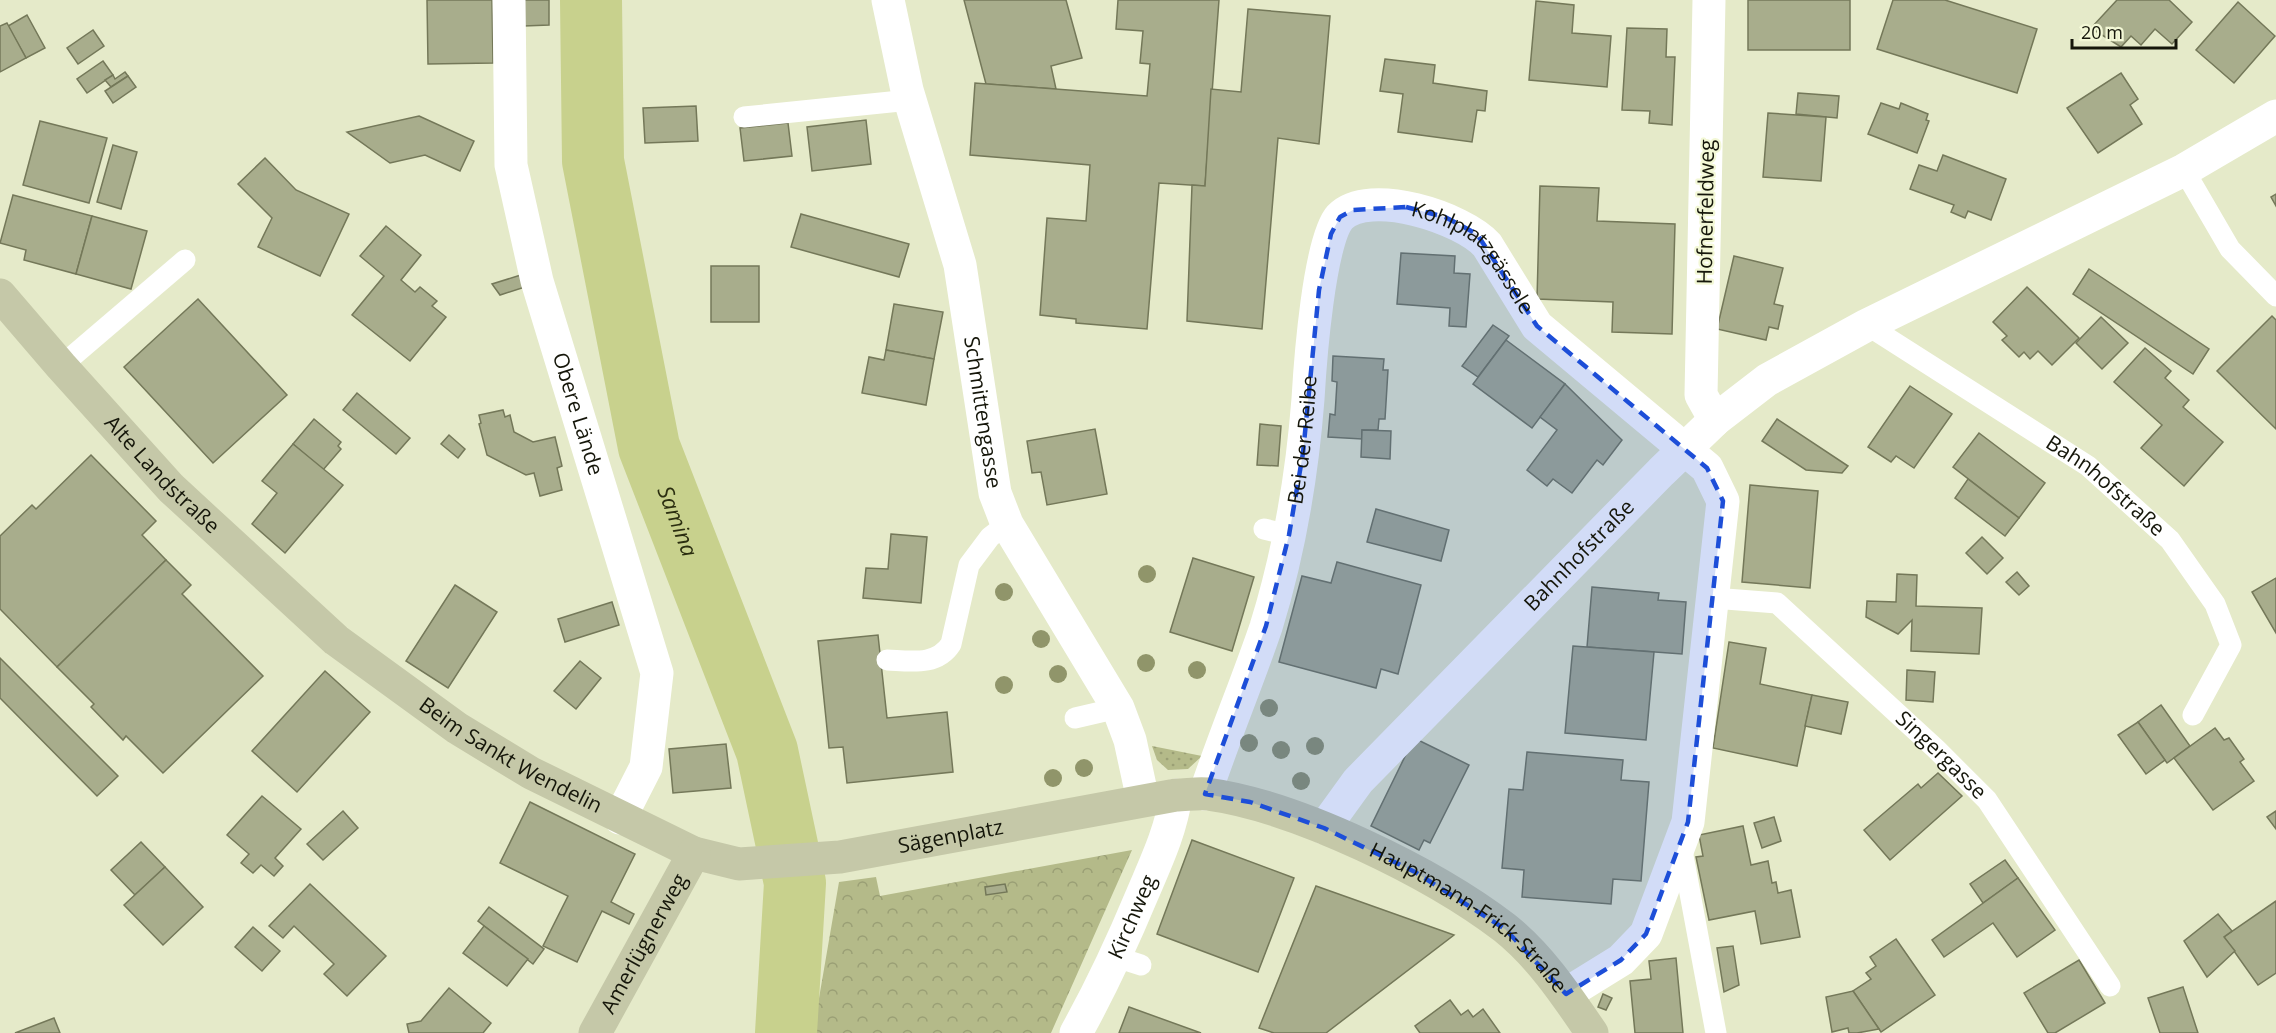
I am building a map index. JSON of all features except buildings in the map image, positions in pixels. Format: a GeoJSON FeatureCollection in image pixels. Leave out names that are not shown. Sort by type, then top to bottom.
{"type":"FeatureCollection","features":[{"type":"Feature","properties":{"kind":"main road","name":"Alte Landstraße"},"geometry":{"type":"LineString","coordinates":[[0,295],[171,488],[336,640]]}},
{"type":"Feature","properties":{"kind":"main road","name":"Beim Sankt Wendelin"},"geometry":{"type":"LineString","coordinates":[[336,640],[457,728],[531,773],[694,853]]}},
{"type":"Feature","properties":{"kind":"main road","name":"Sägenplatz"},"geometry":{"type":"LineString","coordinates":[[694,853],[740,864],[840,857],[1143,800],[1190,794],[1250,802],[1324,828]]}},
{"type":"Feature","properties":{"kind":"main road","name":"Hauptmann-Frick-Straße"},"geometry":{"type":"LineString","coordinates":[[1324,828],[1415,872],[1505,929],[1550,972],[1592,1033]]}},
{"type":"Feature","properties":{"kind":"main road","name":"Amerlügnerweg"},"geometry":{"type":"LineString","coordinates":[[595,1033],[694,853]]}},
{"type":"Feature","properties":{"kind":"street","name":"Obere Lände"},"geometry":{"type":"LineString","coordinates":[[509,0],[511,165],[537,281],[657,674],[646,767],[620,818]]}},
{"type":"Feature","properties":{"kind":"street","name":"Schmittengasse"},"geometry":{"type":"LineString","coordinates":[[888,0],[910,100],[960,265],[995,493],[1007,524],[1118,708],[1130,740],[1143,800]]}},
{"type":"Feature","properties":{"kind":"street","name":"Hofnerfeldweg"},"geometry":{"type":"LineString","coordinates":[[1709,0],[1701,395],[1715,420]]}},
{"type":"Feature","properties":{"kind":"street","name":"Bahnhofstraße"},"geometry":{"type":"LineString","coordinates":[[1324,828],[1358,781],[1684,450],[1715,420],[1767,380],[1868,325],[2184,170],[2276,116]]}},
{"type":"Feature","properties":{"kind":"street","name":"Kohlplatzgässele"},"geometry":{"type":"LineString","coordinates":[[1312,345],[1319,290],[1331,234],[1340,217],[1366,206],[1406,207],[1445,217],[1477,234],[1487,245],[1537,326],[1684,450]]}},
{"type":"Feature","properties":{"kind":"street","name":"Bei der Reibe"},"geometry":{"type":"LineString","coordinates":[[1190,794],[1266,626],[1276,532],[1303,453],[1312,345]]}},
{"type":"Feature","properties":{"kind":"street"},"geometry":{"type":"LineString","coordinates":[[1566,994],[1621,960],[1646,934],[1688,822],[1723,501],[1707,468],[1684,450]]}},
{"type":"Feature","properties":{"kind":"street","name":"Kirchweg"},"geometry":{"type":"LineString","coordinates":[[1076,1033],[1106,980],[1129,961],[1173,819],[1190,794]]}},
{"type":"Feature","properties":{"kind":"lane"},"geometry":{"type":"LineString","coordinates":[[744,117],[910,100]]}},
{"type":"Feature","properties":{"kind":"lane"},"geometry":{"type":"LineString","coordinates":[[2184,170],[2230,249],[2276,296]]}},
{"type":"Feature","properties":{"kind":"lane"},"geometry":{"type":"LineString","coordinates":[[61,366],[185,260]]}},
{"type":"Feature","properties":{"kind":"lane","name":"Bahnhofstraße"},"geometry":{"type":"LineString","coordinates":[[1868,325],[2088,466],[2170,540],[2215,604],[2231,645],[2193,715]]}},
{"type":"Feature","properties":{"kind":"lane"},"geometry":{"type":"LineString","coordinates":[[887,660],[926,661],[944,655],[951,644],[969,565],[990,537],[1007,524]]}},
{"type":"Feature","properties":{"kind":"lane","name":"Singergasse"},"geometry":{"type":"LineString","coordinates":[[1713,598],[1777,603],[1936,749],[1987,800],[2110,986]]}},
{"type":"Feature","properties":{"kind":"lane"},"geometry":{"type":"LineString","coordinates":[[1075,718],[1118,708]]}},
{"type":"Feature","properties":{"kind":"lane"},"geometry":{"type":"LineString","coordinates":[[1681,842],[1716,1033]]}},
{"type":"Feature","properties":{"kind":"highlighted area"},"geometry":{"type":"Polygon","coordinates":[[[1406,207],[1445,217],[1477,234],[1537,326],[1707,468],[1723,501],[1688,822],[1646,934],[1621,960],[1566,994],[1505,929],[1415,872],[1324,828],[1250,802],[1205,794],[1266,626],[1289,535],[1303,453],[1319,290],[1331,234],[1340,217],[1353,210],[1406,207]]]}},
{"type":"Feature","properties":{"kind":"green space"},"geometry":{"type":"Polygon","coordinates":[[[1152,746],[1202,756],[1188,769],[1168,770],[1157,760],[1152,746]]]}},
{"type":"Feature","properties":{"kind":"green space"},"geometry":{"type":"Polygon","coordinates":[[[1132,850],[1051,1033],[813,1033],[839,882],[876,877],[880,896],[1132,850]]]}},
{"type":"Feature","properties":{"kind":"waterway","name":"Samina"},"geometry":{"type":"LineString","coordinates":[[591,0],[593,161],[649,447],[767,751],[795,883],[786,1033]]}}]}
